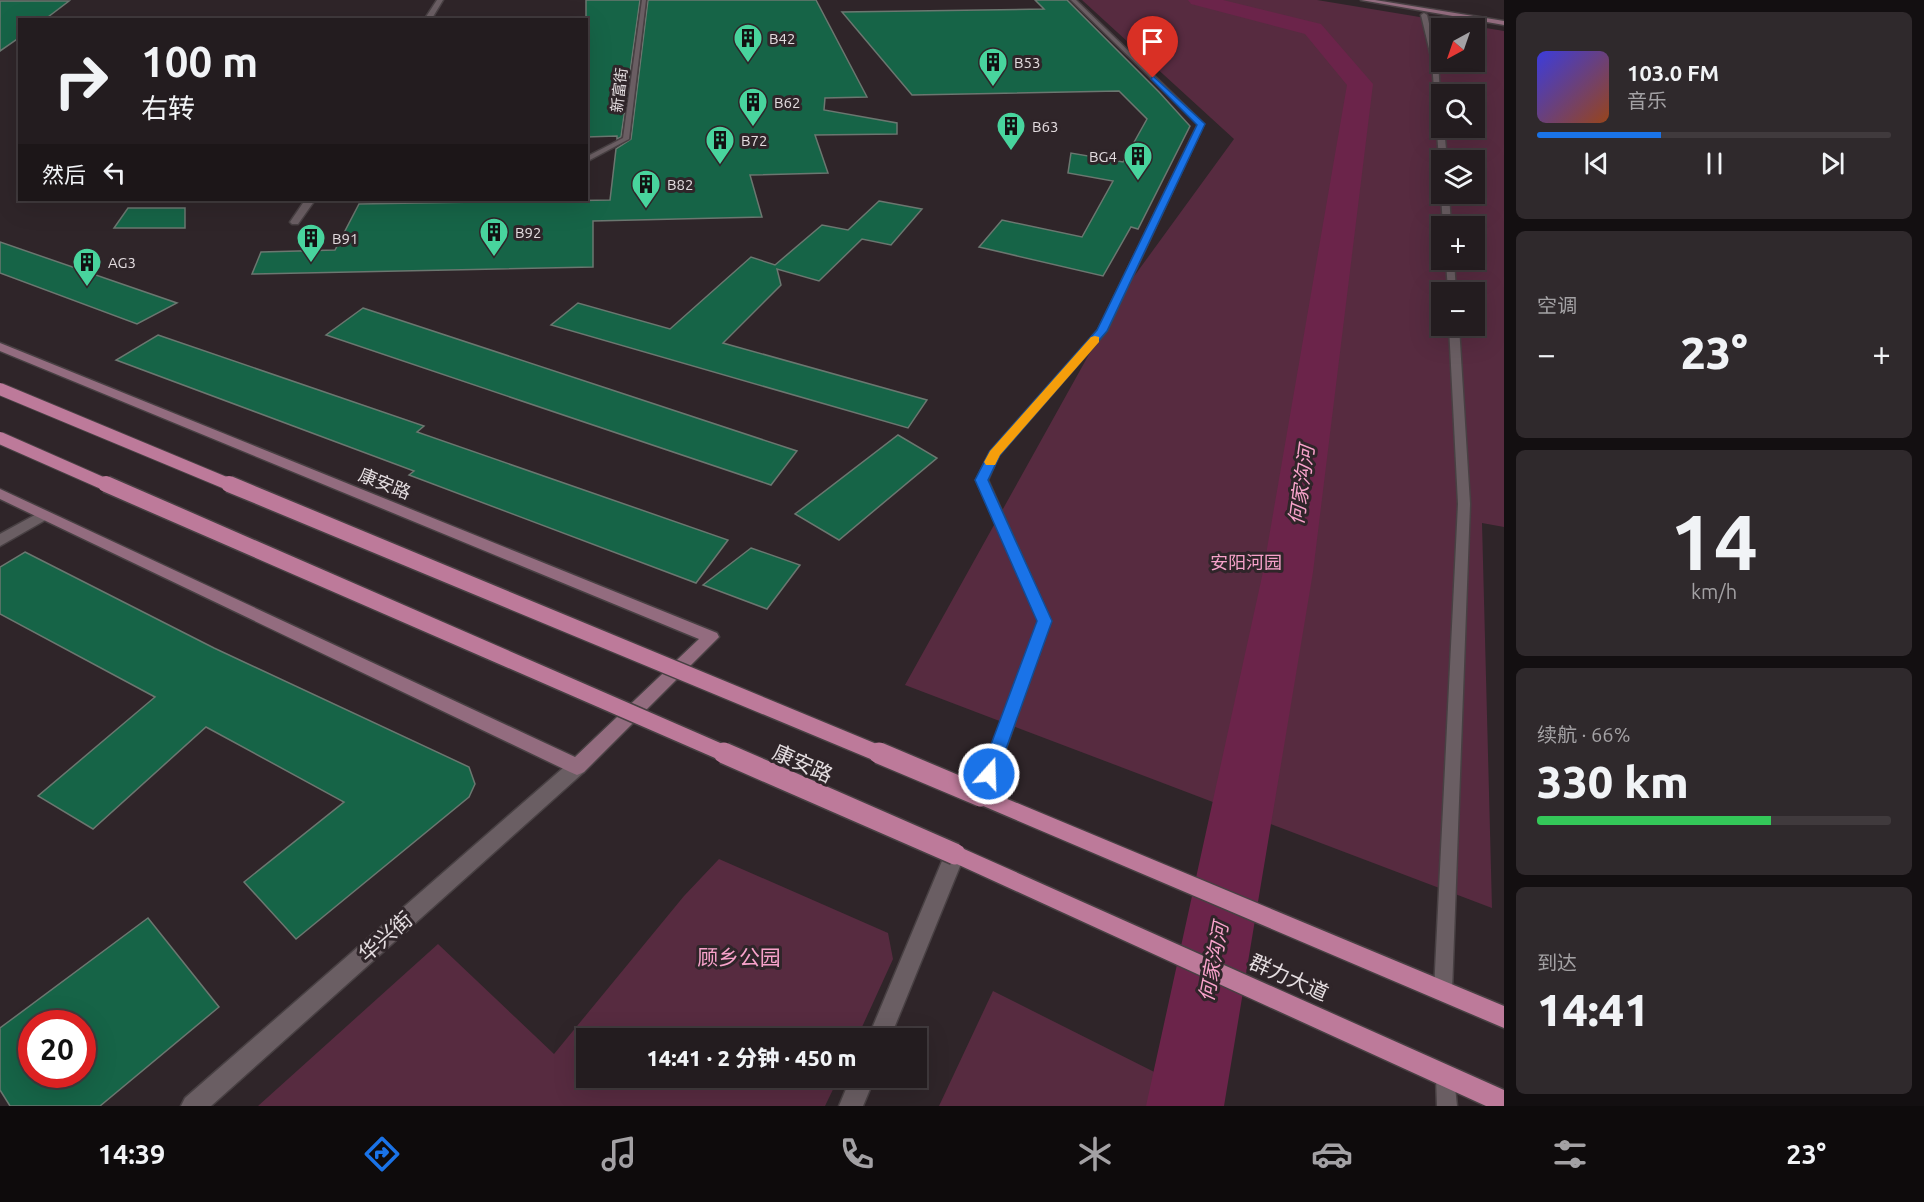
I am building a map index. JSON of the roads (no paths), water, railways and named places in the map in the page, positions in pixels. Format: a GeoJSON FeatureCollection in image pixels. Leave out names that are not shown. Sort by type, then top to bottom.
{"type":"FeatureCollection","features":[{"type":"Feature","properties":{"kind":"main road"},"geometry":{"type":"LineString","coordinates":[[1364,0],[1504,21]]}},
{"type":"Feature","properties":{"kind":"main road"},"geometry":{"type":"LineString","coordinates":[[1386,0],[1504,21]]}},
{"type":"Feature","properties":{"kind":"main road"},"geometry":{"type":"LineString","coordinates":[[1414,0],[1481,11]]}},
{"type":"Feature","properties":{"kind":"main road","name":"康安路"},"geometry":{"type":"LineString","coordinates":[[0,347],[711,638],[577,767]]}},
{"type":"Feature","properties":{"kind":"main road","name":"康安路"},"geometry":{"type":"LineString","coordinates":[[0,389],[981,796]]}},
{"type":"Feature","properties":{"kind":"main road","name":"康安路"},"geometry":{"type":"LineString","coordinates":[[0,438],[955,854]]}},
{"type":"Feature","properties":{"kind":"main road"},"geometry":{"type":"LineString","coordinates":[[0,493],[577,767]]}},
{"type":"Feature","properties":{"kind":"main road"},"geometry":{"type":"LineString","coordinates":[[981,796],[1504,1017]]}},
{"type":"Feature","properties":{"kind":"main road","name":"群力大道"},"geometry":{"type":"LineString","coordinates":[[955,854],[1504,1102]]}},
{"type":"Feature","properties":{"kind":"street"},"geometry":{"type":"LineString","coordinates":[[428,18],[440,0]]}},
{"type":"Feature","properties":{"kind":"street"},"geometry":{"type":"LineString","coordinates":[[295,222],[309,201]]}},
{"type":"Feature","properties":{"kind":"street"},"geometry":{"type":"LineString","coordinates":[[0,541],[44,515]]}},
{"type":"Feature","properties":{"kind":"street","name":"华兴街"},"geometry":{"type":"LineString","coordinates":[[193,1106],[577,767]]}},
{"type":"Feature","properties":{"kind":"street"},"geometry":{"type":"LineString","coordinates":[[883,1028],[955,854]]}},
{"type":"Feature","properties":{"kind":"street"},"geometry":{"type":"LineString","coordinates":[[851,1106],[858,1088]]}},
{"type":"Feature","properties":{"kind":"lane","name":"新富街"},"geometry":{"type":"LineString","coordinates":[[588,159],[626,139],[644,0]]}},
{"type":"Feature","properties":{"kind":"lane"},"geometry":{"type":"LineString","coordinates":[[981,796],[1045,621],[982,480],[994,454],[1102,331],[1201,124],[1073,0]]}},
{"type":"Feature","properties":{"kind":"lane"},"geometry":{"type":"LineString","coordinates":[[1424,15],[1435,61],[1442,150]]}},
{"type":"Feature","properties":{"kind":"lane"},"geometry":{"type":"LineString","coordinates":[[1443,991],[1464,504],[1455,336]]}},
{"type":"Feature","properties":{"kind":"lane"},"geometry":{"type":"LineString","coordinates":[[1445,1077],[1446,1106]]}},
{"type":"Feature","properties":{"kind":"waterway","name":"何家沟河"},"geometry":{"type":"LineString","coordinates":[[1185,1106],[1288,572],[1360,84],[1313,29],[1198,0]]}},
{"type":"Feature","properties":{"kind":"place","name":"B42"},"geometry":{"type":"Point","coordinates":[748,64]}},
{"type":"Feature","properties":{"kind":"place","name":"B53"},"geometry":{"type":"Point","coordinates":[993,88]}},
{"type":"Feature","properties":{"kind":"place","name":"B62"},"geometry":{"type":"Point","coordinates":[753,128]}},
{"type":"Feature","properties":{"kind":"place","name":"B63"},"geometry":{"type":"Point","coordinates":[1011,152]}},
{"type":"Feature","properties":{"kind":"place","name":"B72"},"geometry":{"type":"Point","coordinates":[720,166]}},
{"type":"Feature","properties":{"kind":"place","name":"BG4"},"geometry":{"type":"Point","coordinates":[1138,182]}},
{"type":"Feature","properties":{"kind":"place","name":"B82"},"geometry":{"type":"Point","coordinates":[646,210]}},
{"type":"Feature","properties":{"kind":"place","name":"B92"},"geometry":{"type":"Point","coordinates":[494,258]}},
{"type":"Feature","properties":{"kind":"place","name":"B91"},"geometry":{"type":"Point","coordinates":[311,264]}},
{"type":"Feature","properties":{"kind":"place","name":"AG3"},"geometry":{"type":"Point","coordinates":[87,288]}},
{"type":"Feature","properties":{"kind":"park label","name":"安阳河园"},"geometry":{"type":"Point","coordinates":[1246,562]}},
{"type":"Feature","properties":{"kind":"park label","name":"顾乡公园"},"geometry":{"type":"Point","coordinates":[739,957]}}]}
